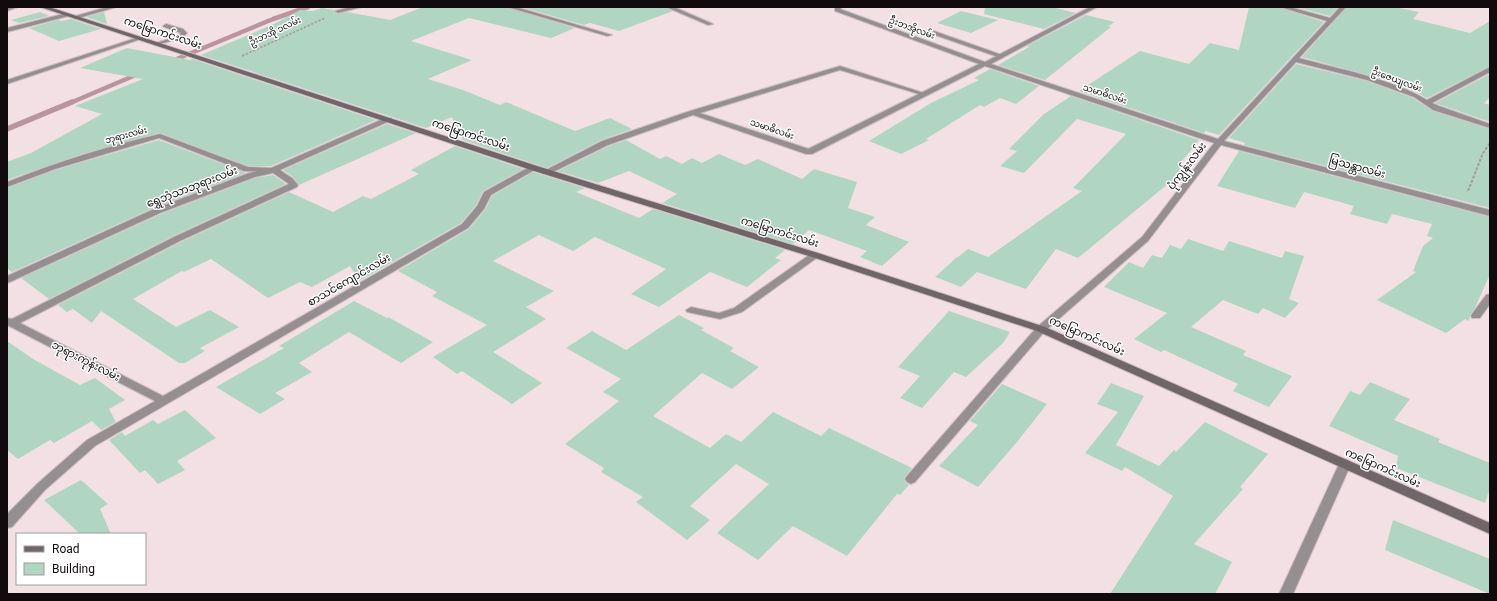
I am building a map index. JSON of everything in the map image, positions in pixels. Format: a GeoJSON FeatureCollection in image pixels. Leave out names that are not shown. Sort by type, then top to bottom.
{"type":"FeatureCollection","features":[{"type":"Feature","properties":{"kind":"main road","name":"ကမြောကင်းလမ်း"},"geometry":{"type":"LineString","coordinates":[[43,7],[546,172],[815,255],[1041,329],[1490,528]]}},
{"type":"Feature","properties":{"kind":"street"},"geometry":{"type":"LineString","coordinates":[[7,9],[15,7]]}},
{"type":"Feature","properties":{"kind":"street"},"geometry":{"type":"LineString","coordinates":[[7,30],[114,7]]}},
{"type":"Feature","properties":{"kind":"street"},"geometry":{"type":"LineString","coordinates":[[338,12],[359,7]]}},
{"type":"Feature","properties":{"kind":"street"},"geometry":{"type":"LineString","coordinates":[[510,7],[609,35]]}},
{"type":"Feature","properties":{"kind":"street"},"geometry":{"type":"LineString","coordinates":[[668,7],[710,24]]}},
{"type":"Feature","properties":{"kind":"street","name":"ဦးဘအိုလမ်း"},"geometry":{"type":"LineString","coordinates":[[840,7],[837,8],[837,10],[985,64]]}},
{"type":"Feature","properties":{"kind":"street","name":"သမာဓိလမ်း"},"geometry":{"type":"LineString","coordinates":[[694,113],[809,152],[985,64],[1094,7]]}},
{"type":"Feature","properties":{"kind":"street"},"geometry":{"type":"LineString","coordinates":[[1283,7],[1332,20]]}},
{"type":"Feature","properties":{"kind":"street","name":"ပုံကျွန်းလမ်း"},"geometry":{"type":"LineString","coordinates":[[911,479],[1041,329],[1145,239],[1219,142],[1343,7]]}},
{"type":"Feature","properties":{"kind":"street"},"geometry":{"type":"LineString","coordinates":[[158,44],[180,37],[184,33],[181,30],[166,26]]}},
{"type":"Feature","properties":{"kind":"street"},"geometry":{"type":"LineString","coordinates":[[934,33],[1000,56]]}},
{"type":"Feature","properties":{"kind":"street"},"geometry":{"type":"LineString","coordinates":[[7,82],[141,38]]}},
{"type":"Feature","properties":{"kind":"street","name":"ဦးဇေယျလမ်း"},"geometry":{"type":"LineString","coordinates":[[1294,59],[1369,79],[1416,96],[1436,108],[1490,126]]}},
{"type":"Feature","properties":{"kind":"street","name":"သမာဓိလမ်း"},"geometry":{"type":"LineString","coordinates":[[985,64],[1219,142]]}},
{"type":"Feature","properties":{"kind":"street"},"geometry":{"type":"LineString","coordinates":[[546,172],[605,143],[694,113],[840,68],[924,94]]}},
{"type":"Feature","properties":{"kind":"street"},"geometry":{"type":"LineString","coordinates":[[1428,102],[1490,69]]}},
{"type":"Feature","properties":{"kind":"street","name":"ရွှေဘုံသာဘုရားလမ်း"},"geometry":{"type":"LineString","coordinates":[[7,280],[158,211],[252,175],[274,170],[388,120]]}},
{"type":"Feature","properties":{"kind":"street","name":"ဘုရားလမ်း"},"geometry":{"type":"LineString","coordinates":[[7,185],[52,167],[138,141],[160,136],[247,169],[274,170]]}},
{"type":"Feature","properties":{"kind":"street","name":"မြသန္တာလမ်း"},"geometry":{"type":"LineString","coordinates":[[1219,142],[1490,213]]}},
{"type":"Feature","properties":{"kind":"street","name":"စာသင်ကျောင်းလမ်း"},"geometry":{"type":"LineString","coordinates":[[7,523],[41,487],[91,443],[465,226],[481,207],[487,194],[534,168]]}},
{"type":"Feature","properties":{"kind":"street"},"geometry":{"type":"LineString","coordinates":[[10,322],[179,238],[294,185],[274,170]]}},
{"type":"Feature","properties":{"kind":"street"},"geometry":{"type":"LineString","coordinates":[[691,310],[720,316],[738,310],[815,255]]}},
{"type":"Feature","properties":{"kind":"street"},"geometry":{"type":"LineString","coordinates":[[1476,316],[1490,297]]}},
{"type":"Feature","properties":{"kind":"street","name":"ဘုရားကုန်းလမ်း"},"geometry":{"type":"LineString","coordinates":[[10,322],[164,401]]}},
{"type":"Feature","properties":{"kind":"street"},"geometry":{"type":"LineString","coordinates":[[1286,594],[1345,464]]}},
{"type":"Feature","properties":{"kind":"path","name":"ဦးဘအို ၁လမ်း"},"geometry":{"type":"LineString","coordinates":[[222,66],[338,12]]}},
{"type":"Feature","properties":{"kind":"path"},"geometry":{"type":"LineString","coordinates":[[1462,206],[1483,153],[1490,143]]}},
{"type":"Feature","properties":{"kind":"building"},"geometry":{"type":"Polygon","coordinates":[[[423,7],[506,7],[575,28],[551,38],[469,18],[411,41],[472,60],[428,79],[463,90],[500,105],[506,102],[575,131],[610,118],[632,129],[601,140],[547,168],[463,140],[452,117],[426,128],[201,55],[274,24],[300,10],[313,11],[322,8],[334,10],[337,14],[347,12],[390,20],[423,7]]]}},
{"type":"Feature","properties":{"kind":"building"},"geometry":{"type":"Polygon","coordinates":[[[521,7],[665,7],[673,11],[619,31],[590,23],[584,25],[521,7]]]}},
{"type":"Feature","properties":{"kind":"building"},"geometry":{"type":"Polygon","coordinates":[[[985,7],[1051,7],[1076,13],[1044,29],[984,14],[985,7]]]}},
{"type":"Feature","properties":{"kind":"building"},"geometry":{"type":"Polygon","coordinates":[[[1249,7],[1279,7],[1324,22],[1219,135],[1206,131],[1204,133],[1079,91],[1140,51],[1189,64],[1210,43],[1239,50],[1249,7]]]}},
{"type":"Feature","properties":{"kind":"building"},"geometry":{"type":"Polygon","coordinates":[[[1296,7],[1338,7],[1330,16],[1296,7]]]}},
{"type":"Feature","properties":{"kind":"building"},"geometry":{"type":"Polygon","coordinates":[[[1347,7],[1394,7],[1419,12],[1413,19],[1470,33],[1490,21],[1490,66],[1427,98],[1414,91],[1382,79],[1302,57],[1347,7]]]}},
{"type":"Feature","properties":{"kind":"building"},"geometry":{"type":"Polygon","coordinates":[[[961,11],[998,20],[971,33],[937,23],[961,11]]]}},
{"type":"Feature","properties":{"kind":"building"},"geometry":{"type":"Polygon","coordinates":[[[40,12],[49,16],[19,23],[11,20],[40,12]]]}},
{"type":"Feature","properties":{"kind":"building"},"geometry":{"type":"Polygon","coordinates":[[[104,12],[107,24],[86,17],[104,12]]]}},
{"type":"Feature","properties":{"kind":"building"},"geometry":{"type":"Polygon","coordinates":[[[1086,15],[1115,22],[1108,26],[1111,27],[1045,80],[998,65],[1029,47],[1027,46],[1086,15]]]}},
{"type":"Feature","properties":{"kind":"building"},"geometry":{"type":"Polygon","coordinates":[[[71,19],[101,29],[59,41],[29,28],[58,20],[61,21],[71,19]]]}},
{"type":"Feature","properties":{"kind":"building"},"geometry":{"type":"Polygon","coordinates":[[[127,48],[190,60],[192,59],[376,120],[271,166],[248,166],[160,133],[82,154],[7,180],[7,162],[31,153],[102,114],[75,106],[143,79],[80,68],[127,48]]]}},
{"type":"Feature","properties":{"kind":"building"},"geometry":{"type":"Polygon","coordinates":[[[1296,64],[1367,81],[1413,98],[1433,111],[1490,129],[1490,208],[1244,145],[1245,143],[1229,138],[1296,64]]]}},
{"type":"Feature","properties":{"kind":"building"},"geometry":{"type":"Polygon","coordinates":[[[990,69],[1039,86],[1016,104],[1000,98],[984,107],[980,105],[926,139],[929,140],[901,154],[869,141],[931,103],[979,80],[974,78],[990,69]]]}},
{"type":"Feature","properties":{"kind":"building"},"geometry":{"type":"Polygon","coordinates":[[[1490,74],[1490,97],[1484,103],[1490,105],[1490,122],[1435,103],[1490,74]]]}},
{"type":"Feature","properties":{"kind":"building"},"geometry":{"type":"Polygon","coordinates":[[[1071,96],[1199,140],[1178,166],[1186,169],[1078,258],[1056,249],[1026,289],[977,272],[961,287],[935,277],[968,249],[988,257],[1082,191],[1073,188],[1126,134],[1077,119],[1024,173],[1000,166],[1017,151],[1009,149],[1044,114],[1071,96]]]}},
{"type":"Feature","properties":{"kind":"building"},"geometry":{"type":"Polygon","coordinates":[[[387,124],[416,133],[299,185],[293,177],[283,170],[387,124]]]}},
{"type":"Feature","properties":{"kind":"building"},"geometry":{"type":"Polygon","coordinates":[[[159,140],[246,173],[153,208],[12,272],[7,268],[7,188],[55,170],[159,140]]]}},
{"type":"Feature","properties":{"kind":"building"},"geometry":{"type":"Polygon","coordinates":[[[626,140],[660,159],[666,156],[682,164],[692,158],[702,163],[719,154],[745,165],[758,159],[802,179],[814,169],[857,182],[848,208],[875,217],[866,225],[909,242],[882,266],[860,257],[867,251],[809,230],[793,244],[662,203],[677,194],[629,171],[598,183],[558,171],[609,146],[626,140]]]}},
{"type":"Feature","properties":{"kind":"building"},"geometry":{"type":"Polygon","coordinates":[[[455,146],[523,169],[483,191],[476,205],[461,223],[359,281],[350,266],[312,287],[300,282],[268,298],[211,259],[184,272],[182,271],[133,299],[176,327],[210,310],[239,327],[200,348],[205,351],[185,363],[179,363],[101,311],[92,323],[73,309],[67,312],[58,305],[183,241],[289,192],[333,212],[363,196],[371,199],[419,174],[411,170],[455,146]]]}},
{"type":"Feature","properties":{"kind":"building"},"geometry":{"type":"Polygon","coordinates":[[[1239,151],[1490,217],[1490,274],[1475,308],[1470,315],[1469,321],[1465,319],[1446,333],[1377,300],[1416,272],[1413,271],[1423,246],[1433,238],[1427,236],[1432,224],[1392,214],[1387,224],[1350,214],[1354,206],[1304,192],[1295,208],[1217,186],[1239,151]]]}},
{"type":"Feature","properties":{"kind":"building"},"geometry":{"type":"Polygon","coordinates":[[[533,172],[585,188],[576,192],[639,218],[653,209],[785,250],[775,258],[781,260],[747,287],[710,272],[659,307],[631,294],[666,269],[595,237],[573,251],[539,235],[493,261],[554,291],[526,307],[546,319],[493,352],[542,383],[512,404],[462,371],[457,374],[433,357],[487,325],[432,296],[437,292],[398,271],[469,229],[485,210],[492,196],[533,172]]]}},
{"type":"Feature","properties":{"kind":"building"},"geometry":{"type":"Polygon","coordinates":[[[273,175],[286,184],[175,235],[49,299],[21,278],[161,214],[255,178],[273,175]]]}},
{"type":"Feature","properties":{"kind":"building"},"geometry":{"type":"Polygon","coordinates":[[[1188,239],[1223,251],[1229,241],[1282,258],[1285,251],[1304,256],[1289,299],[1299,303],[1285,318],[1263,308],[1258,314],[1223,300],[1191,327],[1246,351],[1243,355],[1292,376],[1269,407],[1233,391],[1238,384],[1164,350],[1161,352],[1134,339],[1167,313],[1104,287],[1129,262],[1143,268],[1152,255],[1162,258],[1170,245],[1181,249],[1188,239]]]}},
{"type":"Feature","properties":{"kind":"building"},"geometry":{"type":"Polygon","coordinates":[[[354,301],[387,318],[388,317],[433,342],[401,363],[349,332],[299,363],[312,372],[275,393],[285,399],[260,414],[216,387],[284,348],[279,346],[354,301]]]}},
{"type":"Feature","properties":{"kind":"building"},"geometry":{"type":"Polygon","coordinates":[[[949,311],[1010,332],[1003,343],[966,377],[954,372],[922,408],[900,398],[920,376],[898,367],[949,311]]]}},
{"type":"Feature","properties":{"kind":"building"},"geometry":{"type":"Polygon","coordinates":[[[679,315],[704,328],[701,330],[734,348],[730,351],[759,367],[732,389],[702,373],[653,416],[710,448],[726,434],[741,442],[773,412],[821,436],[829,428],[912,468],[904,478],[906,483],[909,485],[900,495],[897,494],[847,556],[793,526],[758,560],[717,533],[769,484],[736,464],[690,506],[710,520],[687,540],[636,502],[643,497],[601,472],[604,468],[565,444],[619,401],[603,392],[621,379],[566,348],[592,331],[626,350],[679,315]]]}},
{"type":"Feature","properties":{"kind":"building"},"geometry":{"type":"Polygon","coordinates":[[[7,341],[33,359],[80,385],[95,378],[125,400],[109,409],[116,422],[101,430],[92,421],[54,443],[50,440],[18,459],[7,450],[7,341]]]}},
{"type":"Feature","properties":{"kind":"building"},"geometry":{"type":"Polygon","coordinates":[[[1370,382],[1410,399],[1394,420],[1440,439],[1438,442],[1490,463],[1490,488],[1485,503],[1396,468],[1398,456],[1329,426],[1350,391],[1360,395],[1370,382]]]}},
{"type":"Feature","properties":{"kind":"building"},"geometry":{"type":"Polygon","coordinates":[[[1111,383],[1144,396],[1116,445],[1159,466],[1174,450],[1176,452],[1205,422],[1268,454],[1240,487],[1243,489],[1194,544],[1232,562],[1215,594],[1110,594],[1173,496],[1125,467],[1122,471],[1085,453],[1118,412],[1097,404],[1111,383]]]}},
{"type":"Feature","properties":{"kind":"building"},"geometry":{"type":"Polygon","coordinates":[[[1002,384],[1047,404],[1017,442],[978,487],[939,466],[978,425],[970,421],[1002,384]]]}},
{"type":"Feature","properties":{"kind":"building"},"geometry":{"type":"Polygon","coordinates":[[[185,410],[216,438],[177,461],[185,470],[158,484],[145,470],[140,473],[109,440],[122,432],[125,436],[153,420],[158,424],[185,410]]]}},
{"type":"Feature","properties":{"kind":"building"},"geometry":{"type":"Polygon","coordinates":[[[81,480],[108,504],[100,509],[111,533],[79,533],[44,500],[81,480]]]}},
{"type":"Feature","properties":{"kind":"building"},"geometry":{"type":"Polygon","coordinates":[[[1393,520],[1490,559],[1490,594],[1385,550],[1393,520]]]}},
{"type":"Feature","properties":{"kind":"waterway"},"geometry":{"type":"LineString","coordinates":[[172,61],[273,19],[308,7]]}},
{"type":"Feature","properties":{"kind":"waterway"},"geometry":{"type":"LineString","coordinates":[[70,103],[138,74]]}},
{"type":"Feature","properties":{"kind":"waterway"},"geometry":{"type":"LineString","coordinates":[[7,129],[72,102]]}}]}
